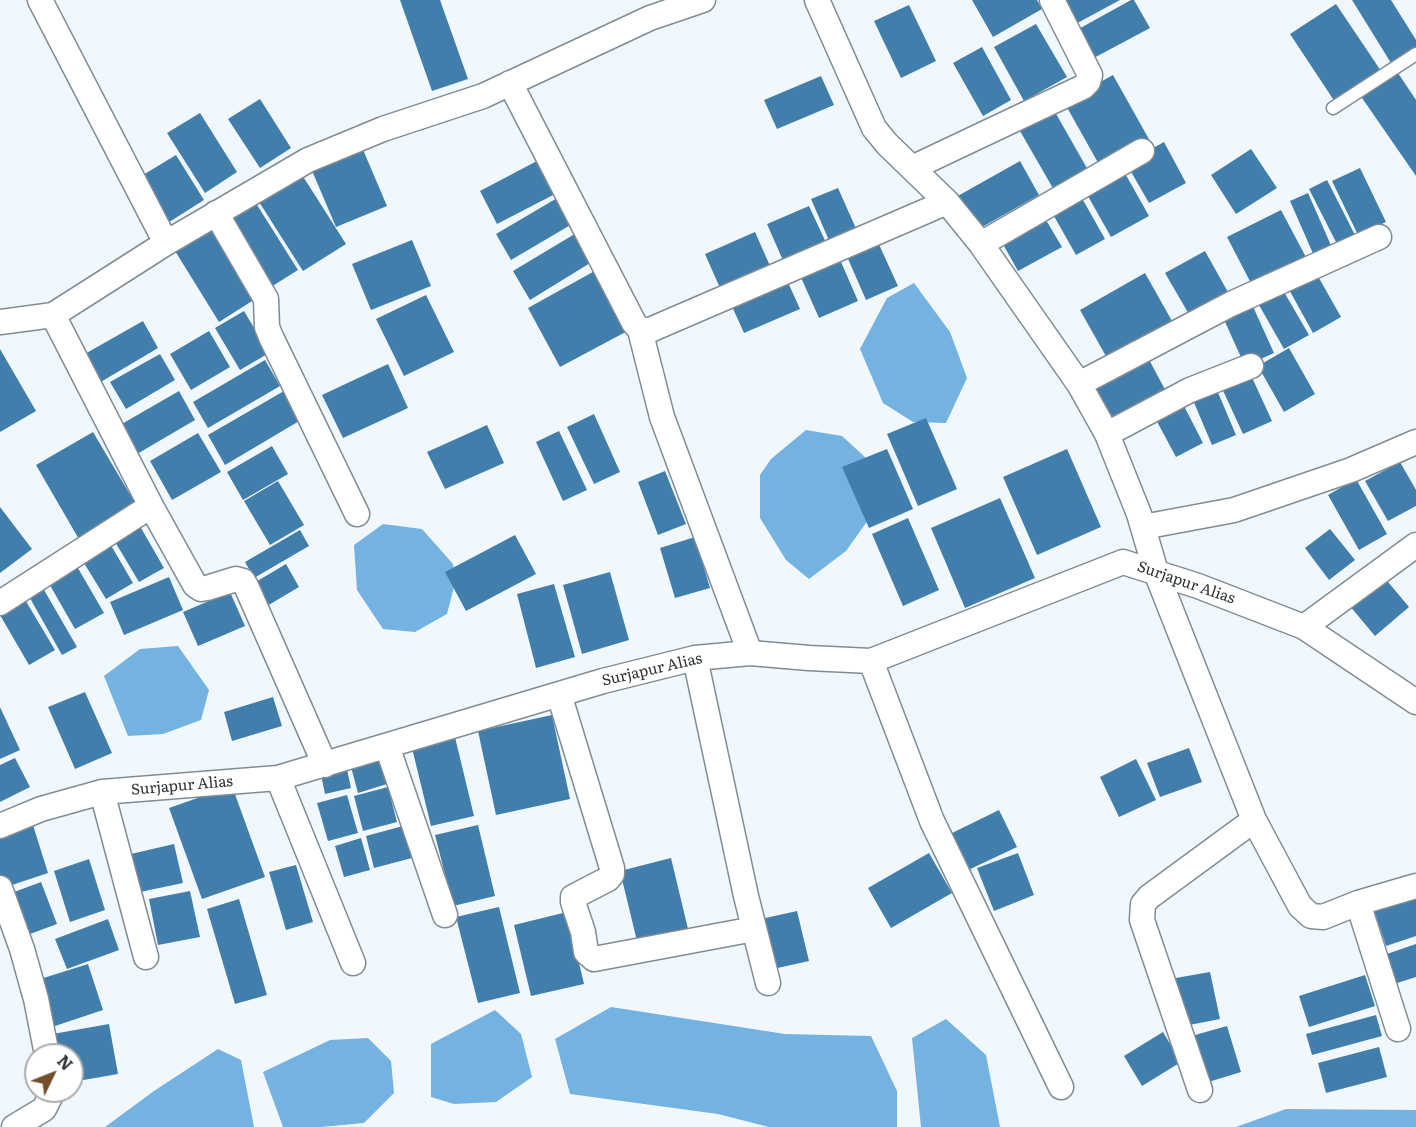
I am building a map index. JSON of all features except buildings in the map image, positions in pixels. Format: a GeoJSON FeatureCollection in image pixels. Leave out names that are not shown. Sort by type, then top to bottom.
{"type":"FeatureCollection","features":[{"type":"Feature","properties":{"kind":"street"},"geometry":{"type":"LineString","coordinates":[[40,0],[166,243]]}},
{"type":"Feature","properties":{"kind":"street"},"geometry":{"type":"LineString","coordinates":[[0,322],[53,315],[166,243],[308,160],[383,129],[483,96],[650,18],[703,0]]}},
{"type":"Feature","properties":{"kind":"street"},"geometry":{"type":"LineString","coordinates":[[817,0],[874,128],[886,144],[947,202],[981,244],[1078,384],[1107,434],[1143,527],[1156,572],[1254,820],[1300,906],[1311,916],[1323,918],[1358,903],[1416,886]]}},
{"type":"Feature","properties":{"kind":"street"},"geometry":{"type":"LineString","coordinates":[[912,168],[1083,87],[1089,82],[1090,75],[1052,0]]}},
{"type":"Feature","properties":{"kind":"street"},"geometry":{"type":"LineString","coordinates":[[510,83],[634,323],[640,330],[662,417],[750,653]]}},
{"type":"Feature","properties":{"kind":"street"},"geometry":{"type":"LineString","coordinates":[[981,244],[1142,151]]}},
{"type":"Feature","properties":{"kind":"street"},"geometry":{"type":"LineString","coordinates":[[640,330],[650,330],[947,202]]}},
{"type":"Feature","properties":{"kind":"street"},"geometry":{"type":"LineString","coordinates":[[216,213],[266,299],[267,327],[270,337],[357,514]]}},
{"type":"Feature","properties":{"kind":"street"},"geometry":{"type":"LineString","coordinates":[[1078,384],[1231,304],[1380,237]]}},
{"type":"Feature","properties":{"kind":"street"},"geometry":{"type":"LineString","coordinates":[[53,315],[195,585],[201,589],[236,579],[243,581],[325,765]]}},
{"type":"Feature","properties":{"kind":"street"},"geometry":{"type":"LineString","coordinates":[[1107,434],[1190,390],[1251,366]]}},
{"type":"Feature","properties":{"kind":"street"},"geometry":{"type":"LineString","coordinates":[[1143,527],[1234,510],[1351,470],[1416,442]]}},
{"type":"Feature","properties":{"kind":"street"},"geometry":{"type":"LineString","coordinates":[[0,603],[152,506]]}},
{"type":"Feature","properties":{"kind":"street"},"geometry":{"type":"LineString","coordinates":[[1304,627],[1416,545]]}},
{"type":"Feature","properties":{"kind":"street","name":"Surjapur Alias"},"geometry":{"type":"LineString","coordinates":[[0,826],[41,809],[102,792],[278,778],[559,694],[695,658],[750,653],[871,661],[1123,562],[1198,586],[1304,627],[1416,702]]}},
{"type":"Feature","properties":{"kind":"street"},"geometry":{"type":"LineString","coordinates":[[695,658],[754,929],[768,983]]}},
{"type":"Feature","properties":{"kind":"street"},"geometry":{"type":"LineString","coordinates":[[871,661],[932,821],[1061,1086]]}},
{"type":"Feature","properties":{"kind":"street"},"geometry":{"type":"LineString","coordinates":[[559,694],[612,868],[612,874],[608,879],[573,897],[586,952],[594,959],[754,929]]}},
{"type":"Feature","properties":{"kind":"street"},"geometry":{"type":"LineString","coordinates":[[387,746],[445,915]]}},
{"type":"Feature","properties":{"kind":"street"},"geometry":{"type":"LineString","coordinates":[[278,778],[353,963]]}},
{"type":"Feature","properties":{"kind":"street"},"geometry":{"type":"LineString","coordinates":[[102,792],[146,957]]}},
{"type":"Feature","properties":{"kind":"street"},"geometry":{"type":"LineString","coordinates":[[1200,1090],[1142,920],[1143,904],[1149,897],[1254,820]]}},
{"type":"Feature","properties":{"kind":"street"},"geometry":{"type":"LineString","coordinates":[[0,888],[25,959],[45,1043]]}},
{"type":"Feature","properties":{"kind":"street"},"geometry":{"type":"LineString","coordinates":[[1358,903],[1398,1029]]}},
{"type":"Feature","properties":{"kind":"street"},"geometry":{"type":"LineString","coordinates":[[14,1127],[44,1109],[47,1103]]}},
{"type":"Feature","properties":{"kind":"lane"},"geometry":{"type":"LineString","coordinates":[[1333,108],[1416,54]]}},
{"type":"Feature","properties":{"kind":"water"},"geometry":{"type":"Polygon","coordinates":[[[914,283],[950,332],[967,378],[946,423],[913,422],[883,403],[860,349],[887,298],[914,283]]]}},
{"type":"Feature","properties":{"kind":"water"},"geometry":{"type":"Polygon","coordinates":[[[806,430],[842,436],[878,469],[871,516],[846,551],[809,579],[786,560],[760,518],[760,475],[771,459],[806,430]]]}},
{"type":"Feature","properties":{"kind":"water"},"geometry":{"type":"Polygon","coordinates":[[[383,524],[422,529],[453,564],[456,579],[447,614],[415,632],[383,629],[357,590],[354,545],[383,524]]]}},
{"type":"Feature","properties":{"kind":"water"},"geometry":{"type":"Polygon","coordinates":[[[178,646],[209,690],[201,720],[163,734],[128,736],[104,676],[140,649],[178,646]]]}},
{"type":"Feature","properties":{"kind":"water"},"geometry":{"type":"Polygon","coordinates":[[[611,1007],[785,1034],[871,1036],[897,1091],[897,1127],[769,1127],[718,1114],[570,1094],[555,1039],[611,1007]]]}},
{"type":"Feature","properties":{"kind":"water"},"geometry":{"type":"Polygon","coordinates":[[[495,1010],[521,1034],[532,1077],[496,1102],[454,1104],[431,1097],[431,1044],[495,1010]]]}},
{"type":"Feature","properties":{"kind":"water"},"geometry":{"type":"Polygon","coordinates":[[[946,1019],[986,1055],[1000,1127],[921,1127],[912,1038],[946,1019]]]}},
{"type":"Feature","properties":{"kind":"water"},"geometry":{"type":"Polygon","coordinates":[[[368,1038],[391,1061],[394,1093],[364,1123],[321,1127],[283,1127],[263,1072],[330,1040],[368,1038]]]}},
{"type":"Feature","properties":{"kind":"water"},"geometry":{"type":"Polygon","coordinates":[[[218,1049],[241,1060],[254,1127],[105,1127],[154,1091],[218,1049]]]}},
{"type":"Feature","properties":{"kind":"water"},"geometry":{"type":"Polygon","coordinates":[[[1286,1109],[1416,1110],[1416,1127],[1236,1127],[1286,1109]]]}}]}
